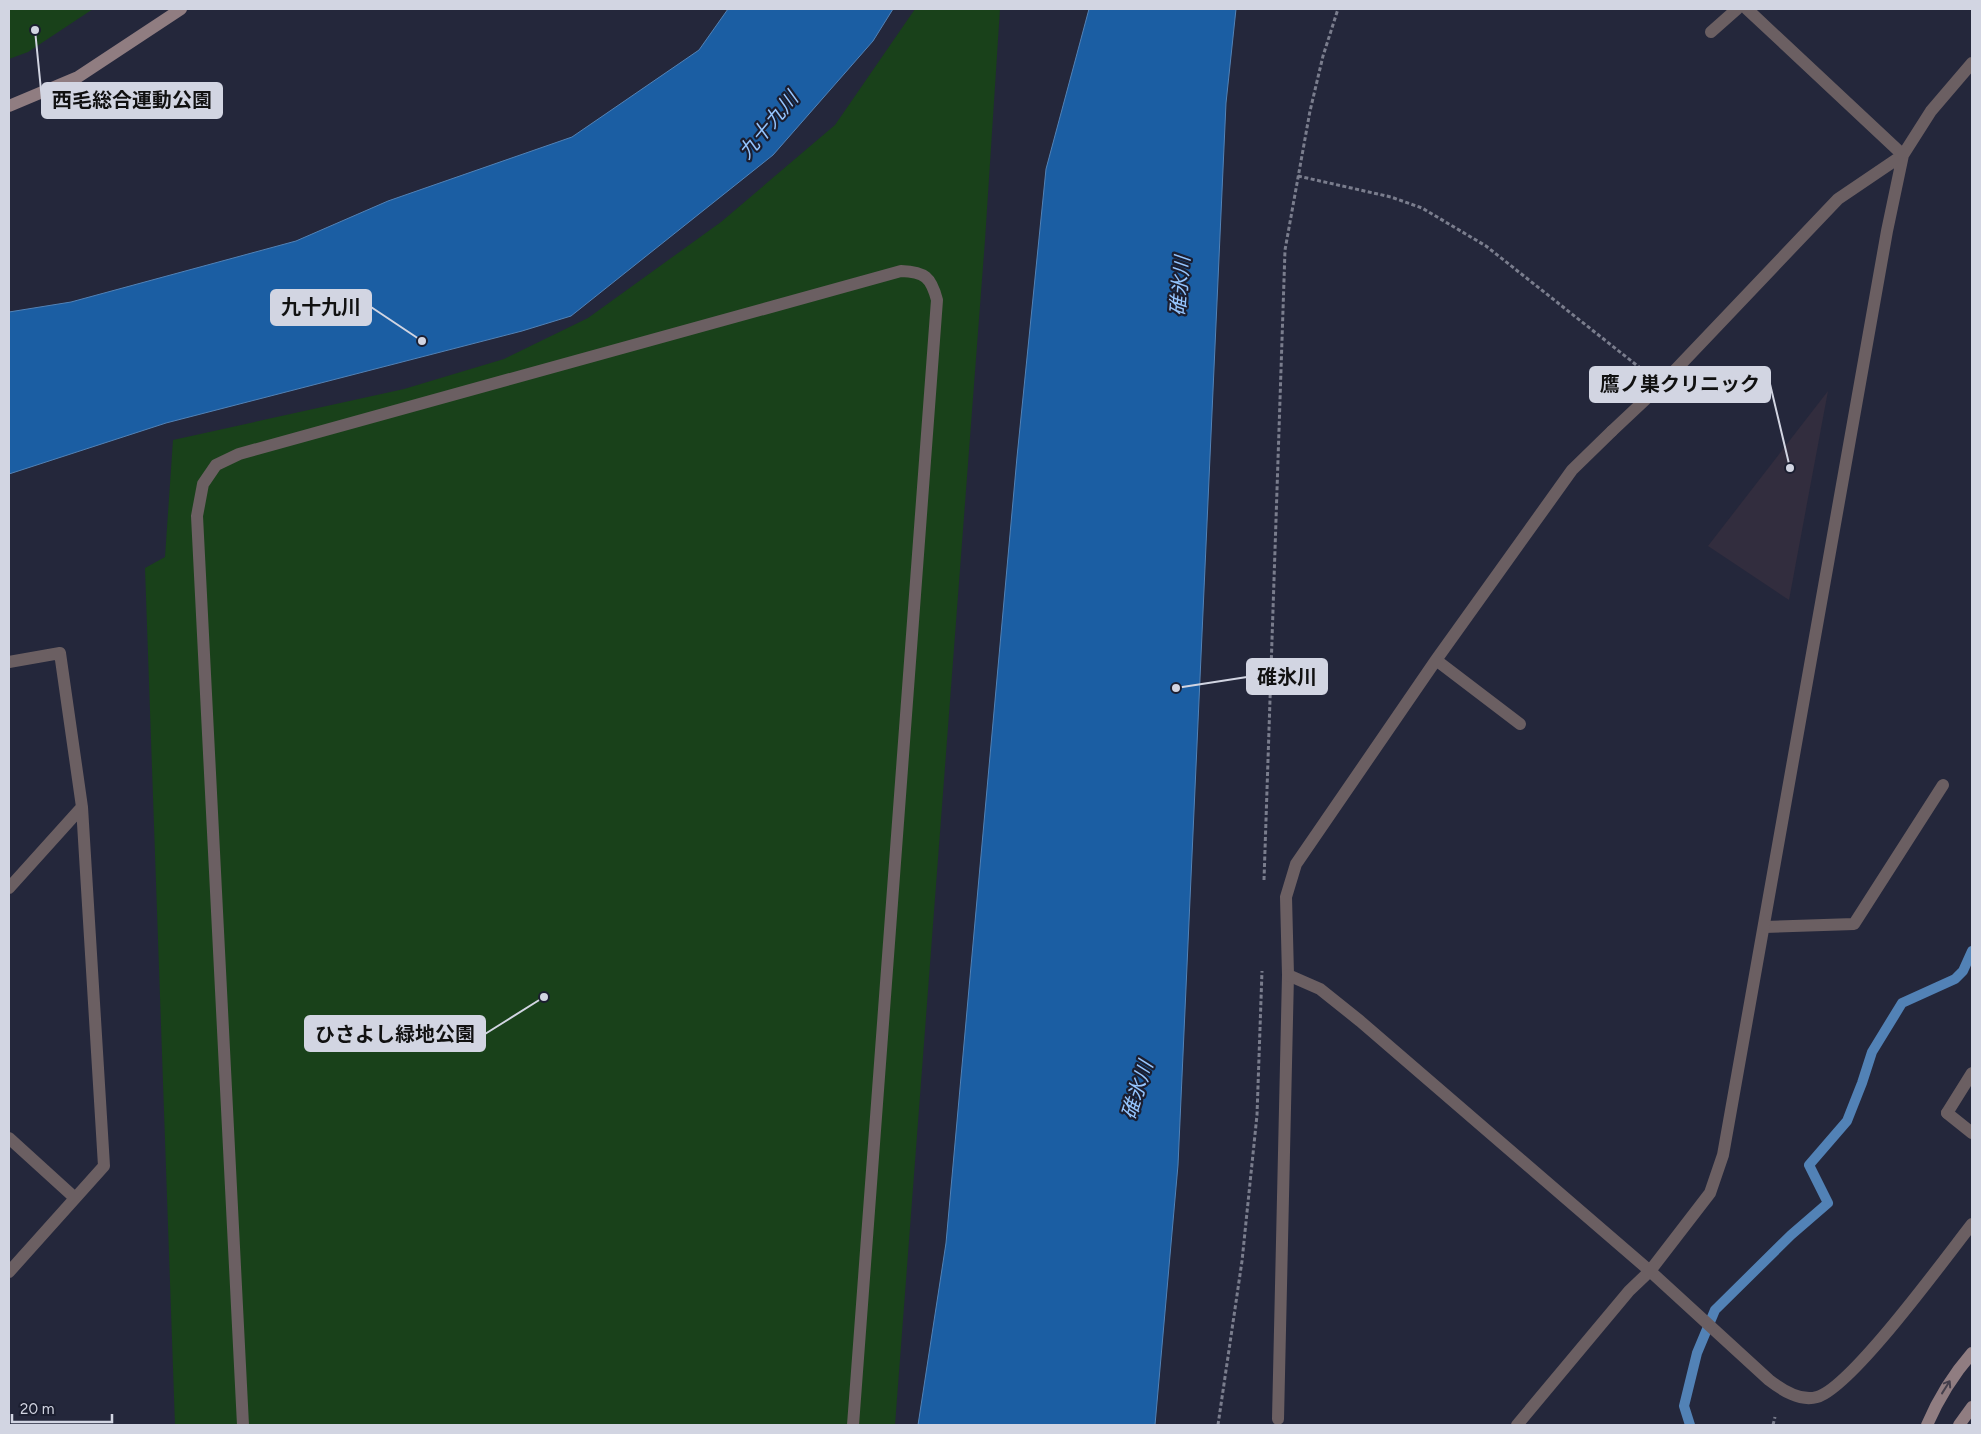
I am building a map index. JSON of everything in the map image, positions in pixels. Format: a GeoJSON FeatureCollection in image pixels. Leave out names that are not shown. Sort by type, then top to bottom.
{"type":"FeatureCollection","features":[{"type":"Feature","properties":{"kind":"street"},"geometry":{"type":"LineString","coordinates":[[9,106],[78,77],[181,9]]}},
{"type":"Feature","properties":{"kind":"street"},"geometry":{"type":"LineString","coordinates":[[1711,32],[1737,9]]}},
{"type":"Feature","properties":{"kind":"street"},"geometry":{"type":"LineString","coordinates":[[1747,9],[1903,156]]}},
{"type":"Feature","properties":{"kind":"street"},"geometry":{"type":"LineString","coordinates":[[1517,1425],[1629,1291],[1650,1272],[1710,1193],[1723,1155],[1887,230],[1903,156],[1931,111],[1972,63]]}},
{"type":"Feature","properties":{"kind":"street"},"geometry":{"type":"LineString","coordinates":[[1278,1418],[1288,975],[1286,897],[1296,864],[1436,660],[1572,470],[1661,385],[1838,199],[1903,156]]}},
{"type":"Feature","properties":{"kind":"street"},"geometry":{"type":"LineString","coordinates":[[243,1425],[196,516],[203,484],[216,465],[239,454],[901,271],[919,272],[933,283],[937,300],[853,1425]]}},
{"type":"Feature","properties":{"kind":"street"},"geometry":{"type":"LineString","coordinates":[[9,662],[60,653],[82,807],[104,1166],[9,1272]]}},
{"type":"Feature","properties":{"kind":"street"},"geometry":{"type":"LineString","coordinates":[[1436,660],[1520,724]]}},
{"type":"Feature","properties":{"kind":"street"},"geometry":{"type":"LineString","coordinates":[[1764,927],[1854,924],[1943,785]]}},
{"type":"Feature","properties":{"kind":"street"},"geometry":{"type":"LineString","coordinates":[[9,888],[82,807]]}},
{"type":"Feature","properties":{"kind":"street"},"geometry":{"type":"LineString","coordinates":[[1288,975],[1320,989],[1360,1021],[1650,1272],[1782,1390],[1806,1398],[1817,1398],[1831,1391],[1845,1379],[1872,1349],[1972,1224]]}},
{"type":"Feature","properties":{"kind":"street"},"geometry":{"type":"LineString","coordinates":[[1972,1073],[1947,1113],[1972,1133]]}},
{"type":"Feature","properties":{"kind":"street"},"geometry":{"type":"LineString","coordinates":[[9,1138],[75,1198]]}},
{"type":"Feature","properties":{"kind":"street"},"geometry":{"type":"LineString","coordinates":[[1927,1425],[1938,1400],[1954,1375],[1972,1353]]}},
{"type":"Feature","properties":{"kind":"street"},"geometry":{"type":"LineString","coordinates":[[1959,1425],[1972,1407]]}},
{"type":"Feature","properties":{"kind":"path"},"geometry":{"type":"LineString","coordinates":[[1264,887],[1280,328],[1285,250],[1323,56],[1338,9]]}},
{"type":"Feature","properties":{"kind":"path"},"geometry":{"type":"LineString","coordinates":[[1298,176],[1391,197],[1422,208],[1486,246],[1661,385]]}},
{"type":"Feature","properties":{"kind":"path"},"geometry":{"type":"LineString","coordinates":[[1218,1425],[1242,1261],[1258,1115],[1262,966]]}},
{"type":"Feature","properties":{"kind":"path"},"geometry":{"type":"LineString","coordinates":[[1772,1425],[1775,1417]]}},
{"type":"Feature","properties":{"kind":"shaded area"},"geometry":{"type":"Polygon","coordinates":[[[1828,391],[1789,600],[1708,546],[1828,391]]]}},
{"type":"Feature","properties":{"kind":"green space"},"geometry":{"type":"Polygon","coordinates":[[[9,9],[93,9],[28,52],[9,59],[9,9]]]}},
{"type":"Feature","properties":{"kind":"green space"},"geometry":{"type":"Polygon","coordinates":[[[915,9],[1000,9],[985,240],[895,1425],[175,1425],[145,568],[165,557],[173,440],[404,389],[504,359],[588,318],[721,222],[835,125],[915,9]]]}},
{"type":"Feature","properties":{"kind":"water"},"geometry":{"type":"Polygon","coordinates":[[[728,9],[893,9],[873,41],[773,155],[571,316],[522,331],[166,423],[9,474],[9,312],[71,302],[296,241],[388,201],[572,137],[699,50],[728,9]]]}},
{"type":"Feature","properties":{"kind":"water"},"geometry":{"type":"Polygon","coordinates":[[[1089,9],[1236,9],[1226,103],[1178,1165],[1155,1425],[918,1425],[946,1243],[1017,457],[1046,169],[1089,9]]]}},
{"type":"Feature","properties":{"kind":"waterway"},"geometry":{"type":"LineString","coordinates":[[1690,1425],[1684,1406],[1697,1353],[1715,1310],[1791,1235],[1828,1203],[1809,1165],[1847,1121],[1872,1052],[1902,1003],[1955,979],[1963,971],[1972,951]]}},
{"type":"Feature","properties":{"kind":"place","name":"西毛総合運動公園"},"geometry":{"type":"Point","coordinates":[35,30]}},
{"type":"Feature","properties":{"kind":"place","name":"九十九川"},"geometry":{"type":"Point","coordinates":[422,341]}},
{"type":"Feature","properties":{"kind":"place","name":"鷹ノ巣クリニック"},"geometry":{"type":"Point","coordinates":[1790,468]}},
{"type":"Feature","properties":{"kind":"place","name":"碓氷川"},"geometry":{"type":"Point","coordinates":[1176,688]}},
{"type":"Feature","properties":{"kind":"place","name":"ひさよし緑地公園"},"geometry":{"type":"Point","coordinates":[544,997]}}]}
